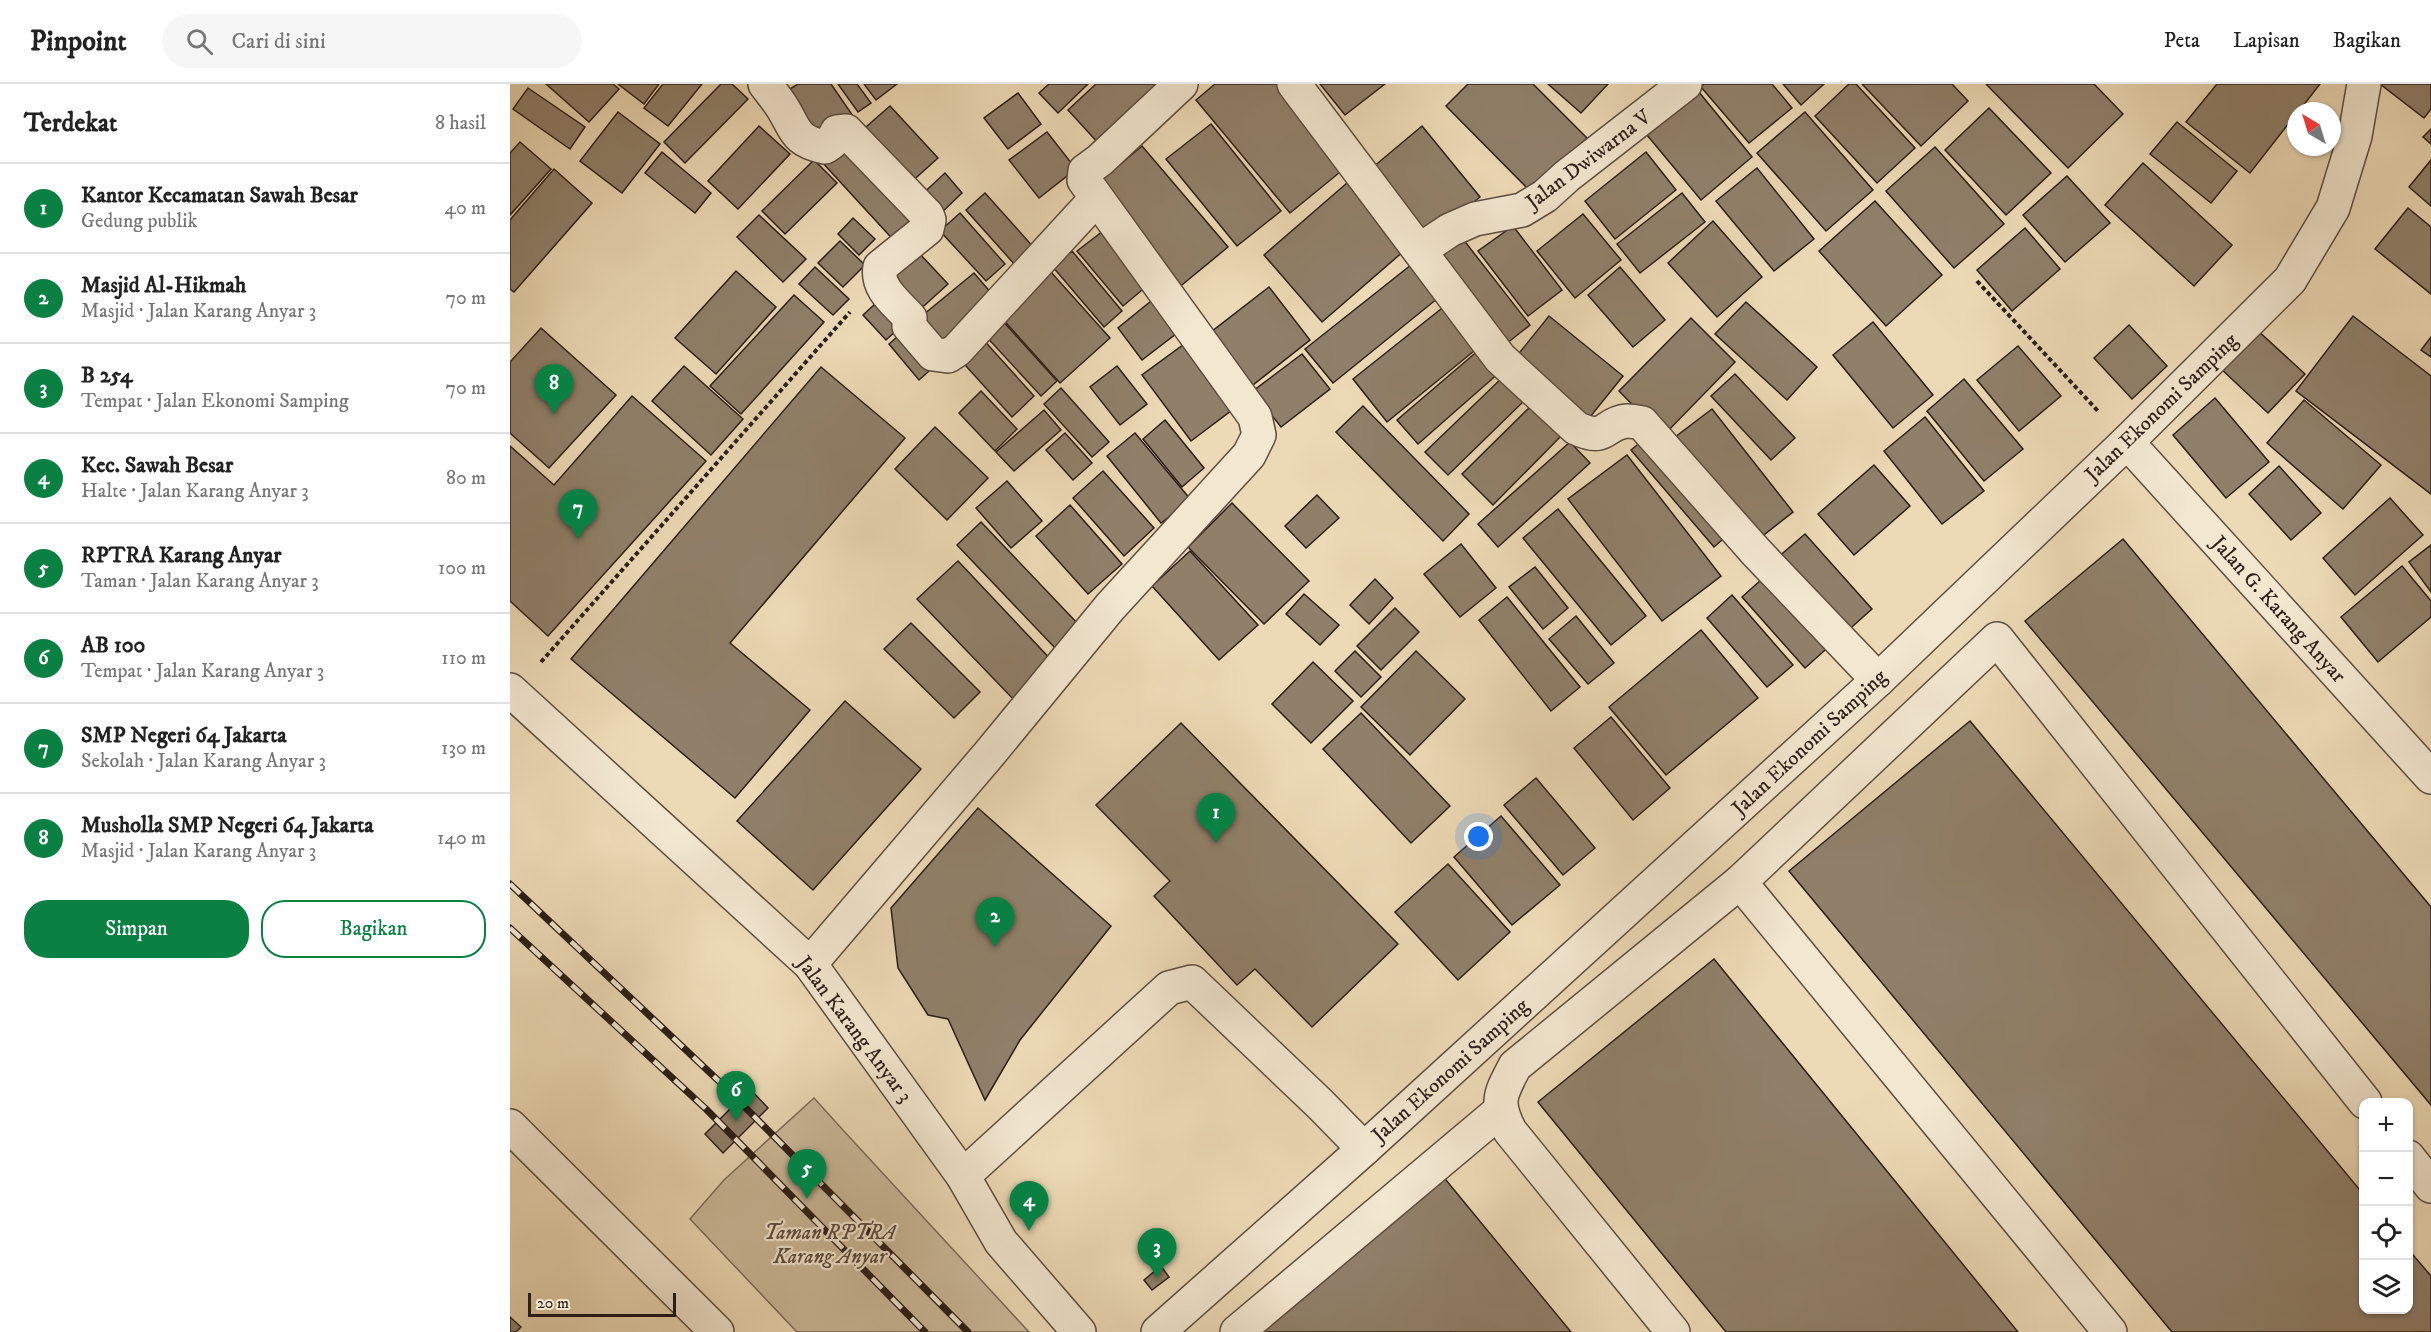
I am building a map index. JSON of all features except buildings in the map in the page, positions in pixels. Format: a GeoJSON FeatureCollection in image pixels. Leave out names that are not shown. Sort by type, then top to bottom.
{"type":"FeatureCollection","features":[{"type":"Feature","properties":{"kind":"street"},"geometry":{"type":"LineString","coordinates":[[765,84],[783,108],[795,133],[815,145],[825,147],[831,143],[837,132],[846,131],[927,215],[929,220],[927,229],[880,267],[880,281],[884,289],[910,318],[909,326],[933,354],[948,356],[957,350],[1096,199]]}},
{"type":"Feature","properties":{"kind":"street"},"geometry":{"type":"LineString","coordinates":[[810,964],[990,753],[1110,607],[1249,455],[1259,435],[1255,417],[1084,180],[1085,171],[1100,160],[1181,84]]}},
{"type":"Feature","properties":{"kind":"street"},"geometry":{"type":"LineString","coordinates":[[1294,84],[1500,358],[1576,428],[1590,435],[1626,421],[1642,423],[1756,552],[1878,680]]}},
{"type":"Feature","properties":{"kind":"street","name":"Jalan Dwiwarna V"},"geometry":{"type":"LineString","coordinates":[[1420,250],[1450,230],[1475,219],[1522,210],[1545,196],[1684,84]]}},
{"type":"Feature","properties":{"kind":"street","name":"Jalan Ekonomi Samping"},"geometry":{"type":"LineString","coordinates":[[1158,1332],[1364,1149],[1878,680],[2127,442],[2290,280],[2333,208],[2355,136],[2364,84]]}},
{"type":"Feature","properties":{"kind":"street","name":"Jalan G. Karang Anyar"},"geometry":{"type":"LineString","coordinates":[[2127,442],[2431,777]]}},
{"type":"Feature","properties":{"kind":"street"},"geometry":{"type":"LineString","coordinates":[[1673,1332],[1510,1131],[1500,1111],[1503,1088],[1515,1066],[1740,882],[1997,639],[2362,1098]]}},
{"type":"Feature","properties":{"kind":"street","name":"Jalan Karang Anyar 3"},"geometry":{"type":"LineString","coordinates":[[512,691],[810,964],[963,1176],[1001,1242],[1079,1332]]}},
{"type":"Feature","properties":{"kind":"street"},"geometry":{"type":"LineString","coordinates":[[1740,882],[2110,1332]]}},
{"type":"Feature","properties":{"kind":"street"},"geometry":{"type":"LineString","coordinates":[[963,1176],[1169,988],[1191,982],[1320,1104],[1364,1149]]}},
{"type":"Feature","properties":{"kind":"street"},"geometry":{"type":"LineString","coordinates":[[1237,1332],[1500,1111]]}},
{"type":"Feature","properties":{"kind":"street"},"geometry":{"type":"LineString","coordinates":[[510,1126],[717,1332]]}},
{"type":"Feature","properties":{"kind":"street"},"geometry":{"type":"LineString","coordinates":[[2413,1162],[2431,1186]]}},
{"type":"Feature","properties":{"kind":"path"},"geometry":{"type":"LineString","coordinates":[[512,691],[830,332],[880,281]]}},
{"type":"Feature","properties":{"kind":"path"},"geometry":{"type":"LineString","coordinates":[[1977,281],[2127,442]]}},
{"type":"Feature","properties":{"kind":"green space","name":"Taman RPTRA Karang Anyar"},"geometry":{"type":"Polygon","coordinates":[[[814,1098],[1029,1332],[797,1332],[690,1219],[724,1180],[814,1098]]]}},
{"type":"Feature","properties":{"kind":"railway"},"geometry":{"type":"LineString","coordinates":[[510,884],[723,1085],[968,1332]]}},
{"type":"Feature","properties":{"kind":"railway"},"geometry":{"type":"LineString","coordinates":[[510,928],[706,1109],[925,1332]]}},
{"type":"Feature","properties":{"kind":"place","name":"Musholla SMP Negeri 64 Jakarta"},"geometry":{"type":"Point","coordinates":[554,414]}},
{"type":"Feature","properties":{"kind":"place","name":"SMP Negeri 64 Jakarta"},"geometry":{"type":"Point","coordinates":[578,539]}},
{"type":"Feature","properties":{"kind":"place","name":"Kantor Kecamatan Sawah Besar"},"geometry":{"type":"Point","coordinates":[1216,843]}},
{"type":"Feature","properties":{"kind":"place","name":"Masjid Al-Hikmah"},"geometry":{"type":"Point","coordinates":[995,947]}},
{"type":"Feature","properties":{"kind":"place","name":"AB 100"},"geometry":{"type":"Point","coordinates":[736,1121]}},
{"type":"Feature","properties":{"kind":"place","name":"RPTRA Karang Anyar"},"geometry":{"type":"Point","coordinates":[807,1199]}},
{"type":"Feature","properties":{"kind":"place","name":"Kec. Sawah Besar"},"geometry":{"type":"Point","coordinates":[1029,1231]}},
{"type":"Feature","properties":{"kind":"place","name":"B 254"},"geometry":{"type":"Point","coordinates":[1157,1278]}}]}
